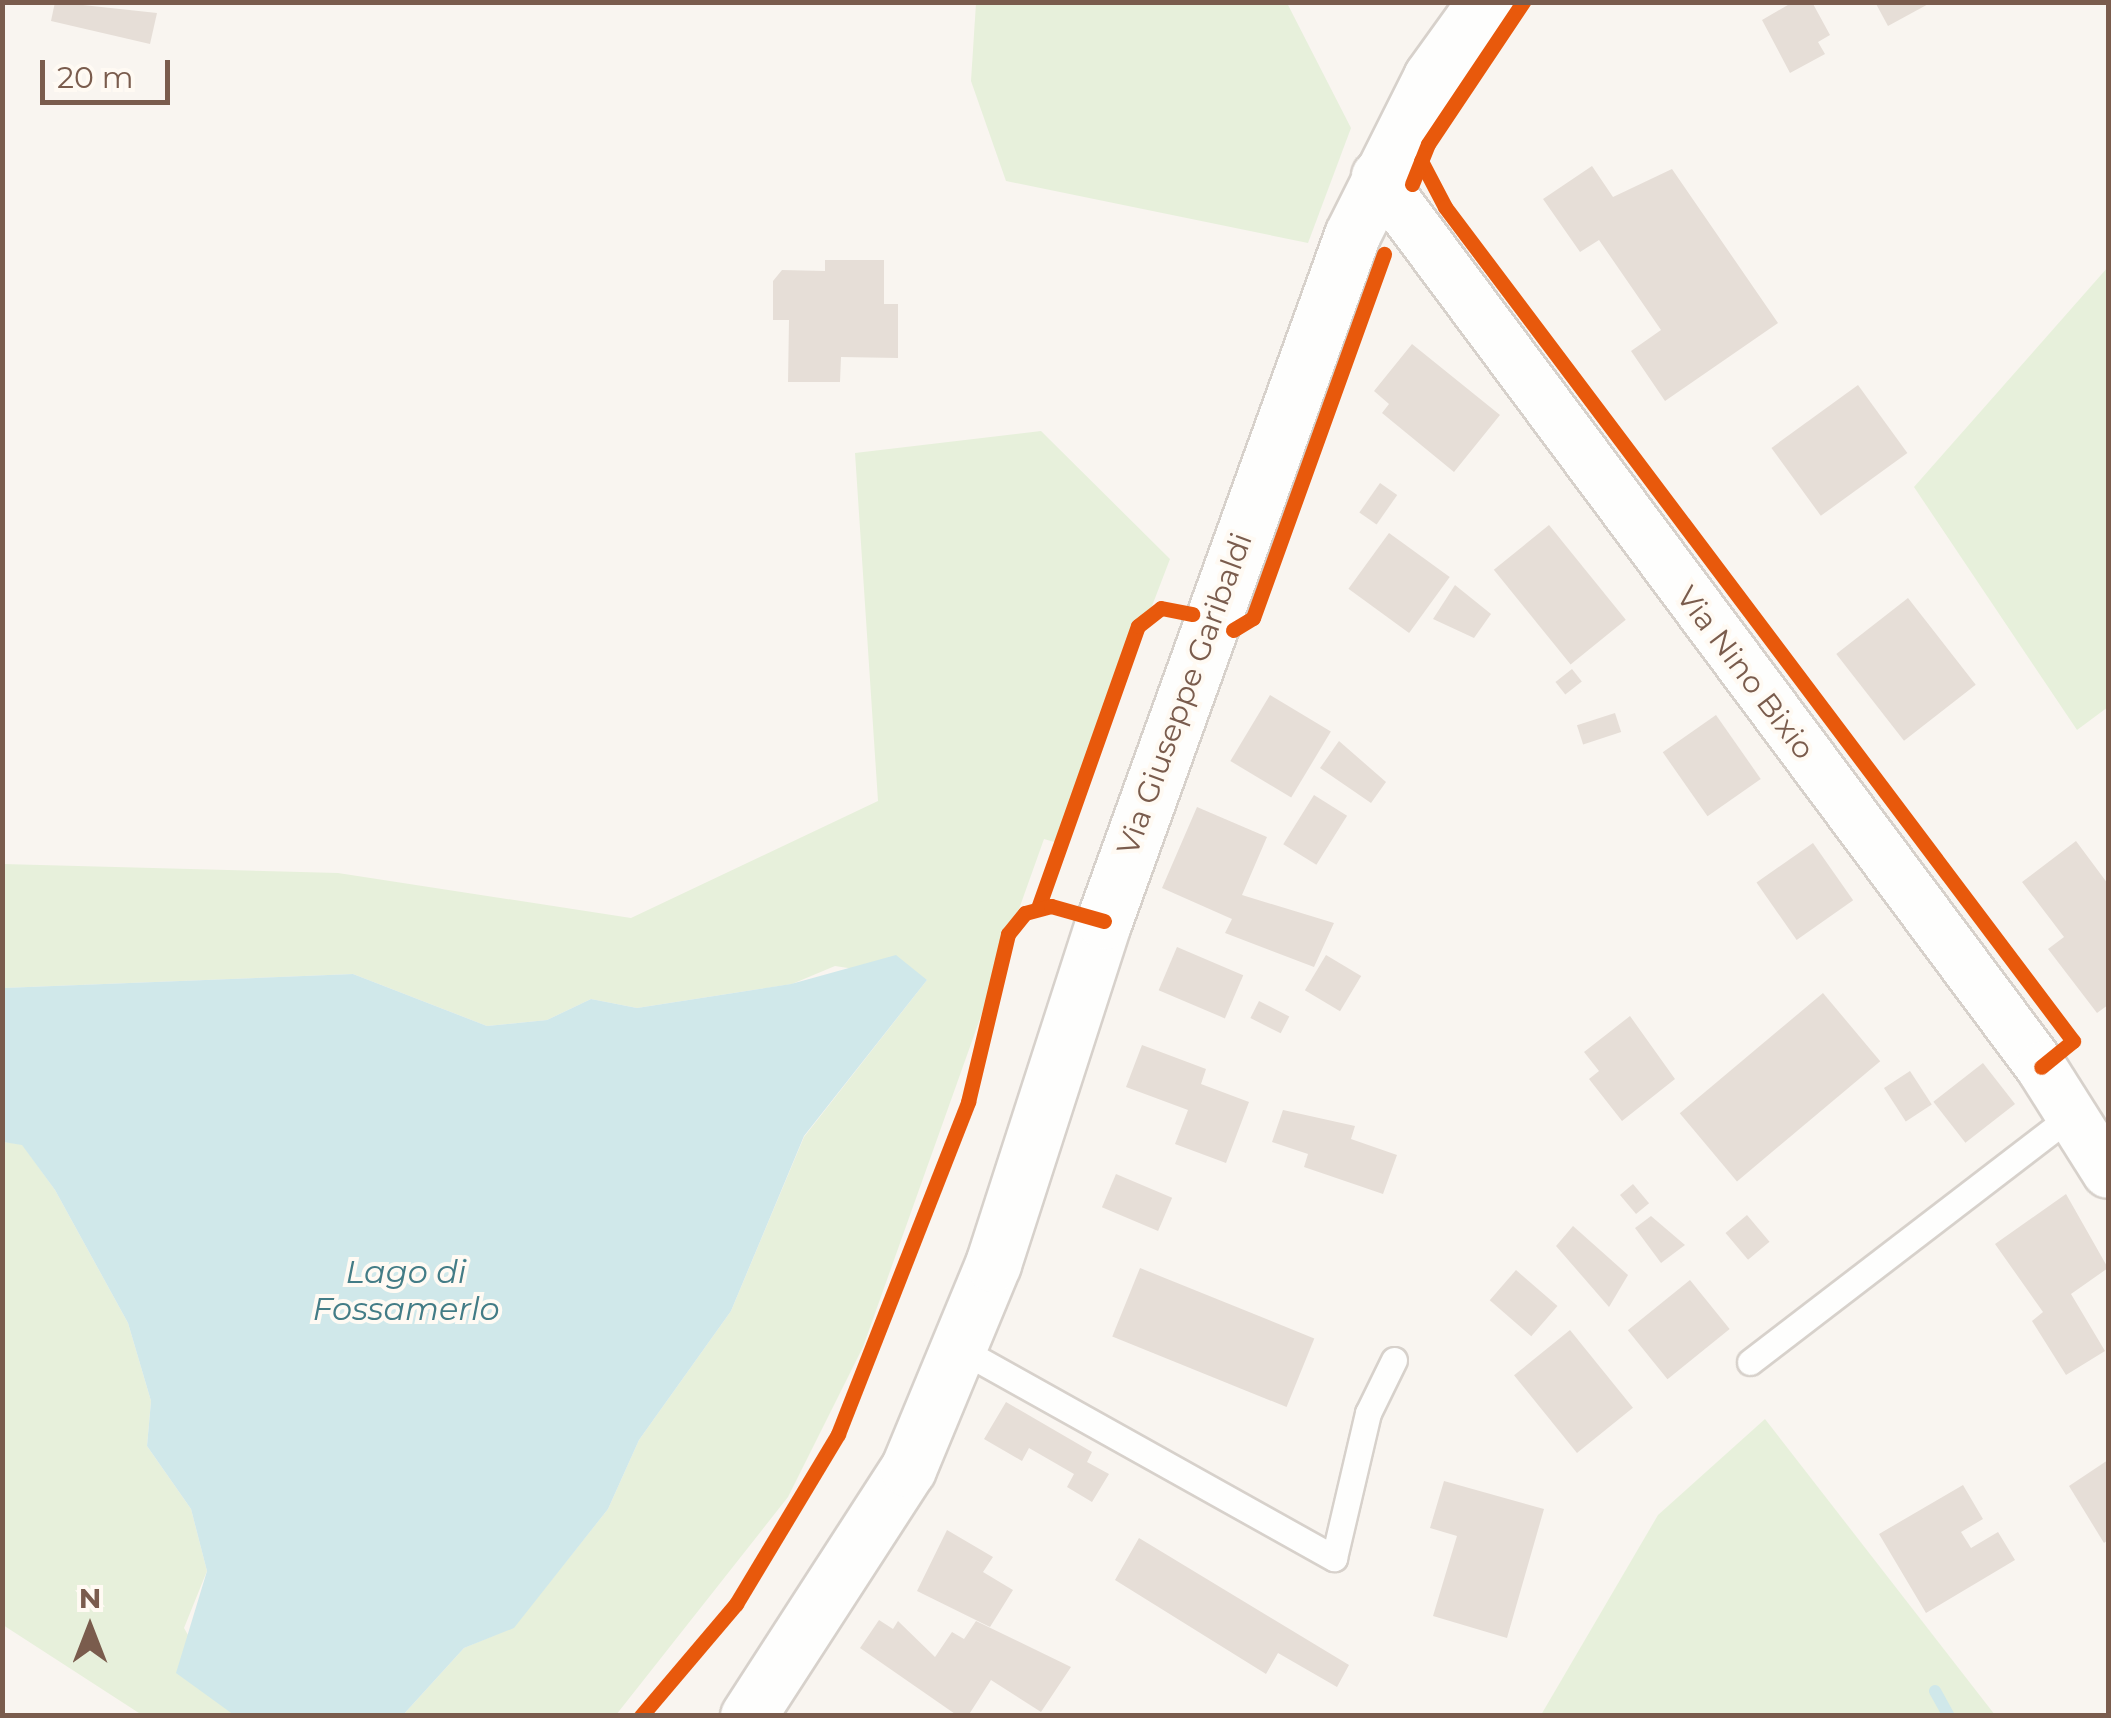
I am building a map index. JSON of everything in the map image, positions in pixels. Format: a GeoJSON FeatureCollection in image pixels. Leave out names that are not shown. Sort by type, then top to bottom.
{"type":"FeatureCollection","features":[{"type":"Feature","properties":{"kind":"street","name":"Via Giuseppe Garibaldi"},"geometry":{"type":"LineString","coordinates":[[748,1716],[908,1469],[958,1348],[1377,176],[1484,2]]}},
{"type":"Feature","properties":{"kind":"street","name":"Via Nino Bixio"},"geometry":{"type":"LineString","coordinates":[[1377,176],[2073,1114],[2108,1173]]}},
{"type":"Feature","properties":{"kind":"lane"},"geometry":{"type":"LineString","coordinates":[[1750,1362],[2073,1114]]}},
{"type":"Feature","properties":{"kind":"lane"},"geometry":{"type":"LineString","coordinates":[[958,1348],[1334,1558],[1368,1413],[1394,1360]]}},
{"type":"Feature","properties":{"kind":"green space"},"geometry":{"type":"Polygon","coordinates":[[[976,3],[1287,3],[1351,128],[1308,243],[1006,181],[971,81],[976,3]]]}},
{"type":"Feature","properties":{"kind":"green space"},"geometry":{"type":"Polygon","coordinates":[[[2108,267],[2108,707],[2077,730],[1914,487],[2108,267]]]}},
{"type":"Feature","properties":{"kind":"green space"},"geometry":{"type":"Polygon","coordinates":[[[1041,431],[1170,559],[1061,844],[1044,839],[863,1347],[788,1497],[616,1715],[403,1715],[464,1648],[514,1627],[608,1509],[639,1440],[731,1311],[804,1137],[927,980],[835,966],[792,984],[637,1008],[591,999],[547,1020],[487,1026],[353,974],[3,988],[3,864],[338,873],[631,918],[878,801],[855,453],[1041,431]]]}},
{"type":"Feature","properties":{"kind":"green space"},"geometry":{"type":"Polygon","coordinates":[[[2,1142],[22,1144],[55,1190],[128,1323],[151,1401],[147,1446],[191,1509],[207,1571],[184,1628],[234,1715],[142,1715],[3,1625],[2,1142]]]}},
{"type":"Feature","properties":{"kind":"green space"},"geometry":{"type":"Polygon","coordinates":[[[1765,1419],[1995,1715],[1541,1715],[1658,1515],[1765,1419]]]}},
{"type":"Feature","properties":{"kind":"water","name":"Lago di Fossamerlo"},"geometry":{"type":"Polygon","coordinates":[[[896,955],[927,980],[804,1136],[731,1311],[639,1440],[608,1509],[514,1628],[464,1648],[403,1715],[234,1715],[176,1673],[207,1571],[191,1509],[147,1446],[151,1401],[128,1323],[55,1190],[22,1145],[3,1142],[3,988],[353,974],[487,1026],[547,1020],[591,999],[637,1008],[791,984],[896,955]]]}},
{"type":"Feature","properties":{"kind":"building"},"geometry":{"type":"Polygon","coordinates":[[[55,2],[157,13],[150,44],[51,21],[55,2]]]}},
{"type":"Feature","properties":{"kind":"building"},"geometry":{"type":"Polygon","coordinates":[[[1793,2],[1812,2],[1830,35],[1818,42],[1825,54],[1790,73],[1762,20],[1793,2]]]}},
{"type":"Feature","properties":{"kind":"building"},"geometry":{"type":"Polygon","coordinates":[[[1875,2],[1932,2],[1888,26],[1875,2]]]}},
{"type":"Feature","properties":{"kind":"building"},"geometry":{"type":"Polygon","coordinates":[[[1592,166],[1613,197],[1672,169],[1778,323],[1665,401],[1631,351],[1661,330],[1599,240],[1580,252],[1543,199],[1592,166]]]}},
{"type":"Feature","properties":{"kind":"building"},"geometry":{"type":"Polygon","coordinates":[[[825,260],[884,260],[884,304],[898,304],[898,358],[841,357],[840,382],[788,382],[789,320],[773,320],[773,281],[782,270],[825,271],[825,260]]]}},
{"type":"Feature","properties":{"kind":"building"},"geometry":{"type":"Polygon","coordinates":[[[1412,344],[1500,415],[1454,472],[1382,413],[1389,404],[1374,391],[1412,344]]]}},
{"type":"Feature","properties":{"kind":"building"},"geometry":{"type":"Polygon","coordinates":[[[1858,385],[1907,453],[1821,516],[1771,448],[1858,385]]]}},
{"type":"Feature","properties":{"kind":"building"},"geometry":{"type":"Polygon","coordinates":[[[1380,483],[1397,495],[1377,525],[1359,512],[1380,483]]]}},
{"type":"Feature","properties":{"kind":"building"},"geometry":{"type":"Polygon","coordinates":[[[1549,525],[1626,620],[1571,664],[1494,570],[1549,525]]]}},
{"type":"Feature","properties":{"kind":"building"},"geometry":{"type":"Polygon","coordinates":[[[1389,533],[1450,577],[1409,633],[1348,589],[1389,533]]]}},
{"type":"Feature","properties":{"kind":"building"},"geometry":{"type":"Polygon","coordinates":[[[1455,585],[1491,614],[1474,638],[1433,619],[1455,585]]]}},
{"type":"Feature","properties":{"kind":"building"},"geometry":{"type":"Polygon","coordinates":[[[1908,598],[1976,685],[1904,741],[1836,654],[1908,598]]]}},
{"type":"Feature","properties":{"kind":"building"},"geometry":{"type":"Polygon","coordinates":[[[1572,669],[1582,682],[1565,695],[1555,682],[1572,669]]]}},
{"type":"Feature","properties":{"kind":"building"},"geometry":{"type":"Polygon","coordinates":[[[1270,695],[1331,732],[1291,798],[1230,761],[1270,695]]]}},
{"type":"Feature","properties":{"kind":"building"},"geometry":{"type":"Polygon","coordinates":[[[1615,713],[1621,732],[1583,744],[1577,725],[1615,713]]]}},
{"type":"Feature","properties":{"kind":"building"},"geometry":{"type":"Polygon","coordinates":[[[1716,715],[1761,779],[1707,816],[1663,752],[1716,715]]]}},
{"type":"Feature","properties":{"kind":"building"},"geometry":{"type":"Polygon","coordinates":[[[1339,741],[1386,782],[1371,803],[1320,768],[1339,741]]]}},
{"type":"Feature","properties":{"kind":"building"},"geometry":{"type":"Polygon","coordinates":[[[1314,795],[1347,816],[1316,865],[1283,844],[1314,795]]]}},
{"type":"Feature","properties":{"kind":"building"},"geometry":{"type":"Polygon","coordinates":[[[1197,807],[1267,837],[1242,895],[1334,923],[1314,967],[1225,933],[1232,919],[1162,888],[1197,807]]]}},
{"type":"Feature","properties":{"kind":"building"},"geometry":{"type":"Polygon","coordinates":[[[2076,841],[2108,884],[2108,1005],[2097,1013],[2048,949],[2064,937],[2022,882],[2076,841]]]}},
{"type":"Feature","properties":{"kind":"building"},"geometry":{"type":"Polygon","coordinates":[[[1813,843],[1853,900],[1797,940],[1756,883],[1813,843]]]}},
{"type":"Feature","properties":{"kind":"building"},"geometry":{"type":"Polygon","coordinates":[[[1177,947],[1243,975],[1225,1018],[1159,990],[1177,947]]]}},
{"type":"Feature","properties":{"kind":"building"},"geometry":{"type":"Polygon","coordinates":[[[1326,955],[1361,976],[1340,1011],[1305,990],[1326,955]]]}},
{"type":"Feature","properties":{"kind":"building"},"geometry":{"type":"Polygon","coordinates":[[[1823,993],[1880,1061],[1737,1181],[1680,1113],[1823,993]]]}},
{"type":"Feature","properties":{"kind":"building"},"geometry":{"type":"Polygon","coordinates":[[[1259,1001],[1289,1016],[1281,1033],[1250,1018],[1259,1001]]]}},
{"type":"Feature","properties":{"kind":"building"},"geometry":{"type":"Polygon","coordinates":[[[1630,1016],[1675,1079],[1622,1121],[1589,1079],[1599,1071],[1584,1052],[1630,1016]]]}},
{"type":"Feature","properties":{"kind":"building"},"geometry":{"type":"Polygon","coordinates":[[[1142,1045],[1206,1069],[1201,1084],[1249,1102],[1226,1163],[1175,1144],[1188,1110],[1126,1087],[1142,1045]]]}},
{"type":"Feature","properties":{"kind":"building"},"geometry":{"type":"Polygon","coordinates":[[[1983,1063],[2015,1104],[1965,1143],[1933,1102],[1983,1063]]]}},
{"type":"Feature","properties":{"kind":"building"},"geometry":{"type":"Polygon","coordinates":[[[1910,1071],[1932,1105],[1906,1121],[1884,1088],[1910,1071]]]}},
{"type":"Feature","properties":{"kind":"building"},"geometry":{"type":"Polygon","coordinates":[[[1283,1110],[1355,1126],[1351,1139],[1397,1155],[1383,1194],[1304,1167],[1308,1154],[1272,1142],[1283,1110]]]}},
{"type":"Feature","properties":{"kind":"building"},"geometry":{"type":"Polygon","coordinates":[[[1116,1174],[1172,1198],[1158,1231],[1102,1207],[1116,1174]]]}},
{"type":"Feature","properties":{"kind":"building"},"geometry":{"type":"Polygon","coordinates":[[[1633,1184],[1649,1203],[1636,1214],[1620,1195],[1633,1184]]]}},
{"type":"Feature","properties":{"kind":"building"},"geometry":{"type":"Polygon","coordinates":[[[2066,1194],[2108,1268],[2071,1294],[2105,1351],[2066,1375],[2032,1321],[2043,1312],[1995,1244],[2066,1194]]]}},
{"type":"Feature","properties":{"kind":"building"},"geometry":{"type":"Polygon","coordinates":[[[1747,1215],[1769,1242],[1748,1260],[1726,1233],[1747,1215]]]}},
{"type":"Feature","properties":{"kind":"building"},"geometry":{"type":"Polygon","coordinates":[[[1651,1216],[1685,1245],[1661,1263],[1635,1228],[1651,1216]]]}},
{"type":"Feature","properties":{"kind":"building"},"geometry":{"type":"Polygon","coordinates":[[[1573,1226],[1628,1275],[1609,1307],[1556,1246],[1573,1226]]]}},
{"type":"Feature","properties":{"kind":"building"},"geometry":{"type":"Polygon","coordinates":[[[1140,1268],[1314,1338],[1287,1407],[1112,1337],[1140,1268]]]}},
{"type":"Feature","properties":{"kind":"building"},"geometry":{"type":"Polygon","coordinates":[[[1516,1270],[1558,1306],[1531,1336],[1490,1300],[1516,1270]]]}},
{"type":"Feature","properties":{"kind":"building"},"geometry":{"type":"Polygon","coordinates":[[[1690,1280],[1730,1329],[1667,1379],[1628,1330],[1690,1280]]]}},
{"type":"Feature","properties":{"kind":"building"},"geometry":{"type":"Polygon","coordinates":[[[1570,1330],[1633,1408],[1577,1453],[1514,1375],[1570,1330]]]}},
{"type":"Feature","properties":{"kind":"building"},"geometry":{"type":"Polygon","coordinates":[[[1006,1402],[1092,1452],[1087,1462],[1109,1474],[1092,1502],[1067,1487],[1074,1474],[1029,1448],[1022,1461],[984,1439],[1006,1402]]]}},
{"type":"Feature","properties":{"kind":"building"},"geometry":{"type":"Polygon","coordinates":[[[2108,1460],[2108,1540],[2104,1543],[2069,1486],[2108,1460]]]}},
{"type":"Feature","properties":{"kind":"building"},"geometry":{"type":"Polygon","coordinates":[[[1444,1481],[1544,1509],[1507,1638],[1433,1616],[1457,1536],[1430,1528],[1444,1481]]]}},
{"type":"Feature","properties":{"kind":"building"},"geometry":{"type":"Polygon","coordinates":[[[1963,1485],[1983,1519],[1961,1532],[1971,1548],[1998,1532],[2015,1560],[1926,1613],[1879,1534],[1963,1485]]]}},
{"type":"Feature","properties":{"kind":"building"},"geometry":{"type":"Polygon","coordinates":[[[947,1530],[993,1557],[983,1572],[1013,1590],[990,1627],[917,1591],[947,1530]]]}},
{"type":"Feature","properties":{"kind":"building"},"geometry":{"type":"Polygon","coordinates":[[[1139,1538],[1349,1665],[1337,1687],[1278,1653],[1266,1674],[1115,1580],[1139,1538]]]}},
{"type":"Feature","properties":{"kind":"building"},"geometry":{"type":"Polygon","coordinates":[[[879,1620],[893,1629],[898,1621],[935,1657],[952,1632],[964,1639],[976,1621],[1071,1667],[1041,1712],[991,1680],[968,1716],[958,1716],[860,1648],[879,1620]]]}},
{"type":"Feature","properties":{"kind":"waterway"},"geometry":{"type":"LineString","coordinates":[[1935,1691],[1949,1716]]}},
{"type":"Feature","properties":{"kind":"cycle path"},"geometry":{"type":"LineString","coordinates":[[1412,184],[1428,144],[1523,2]]}},
{"type":"Feature","properties":{"kind":"cycle path"},"geometry":{"type":"LineString","coordinates":[[1421,161],[1445,207],[2073,1041],[2041,1067]]}},
{"type":"Feature","properties":{"kind":"cycle path"},"geometry":{"type":"LineString","coordinates":[[1233,630],[1253,618],[1384,254]]}},
{"type":"Feature","properties":{"kind":"cycle path"},"geometry":{"type":"LineString","coordinates":[[1038,908],[1138,626],[1161,608],[1192,614]]}},
{"type":"Feature","properties":{"kind":"cycle path"},"geometry":{"type":"LineString","coordinates":[[641,1716],[736,1604],[838,1434],[968,1102],[1008,934],[1025,913],[1051,906],[1104,921]]}}]}
